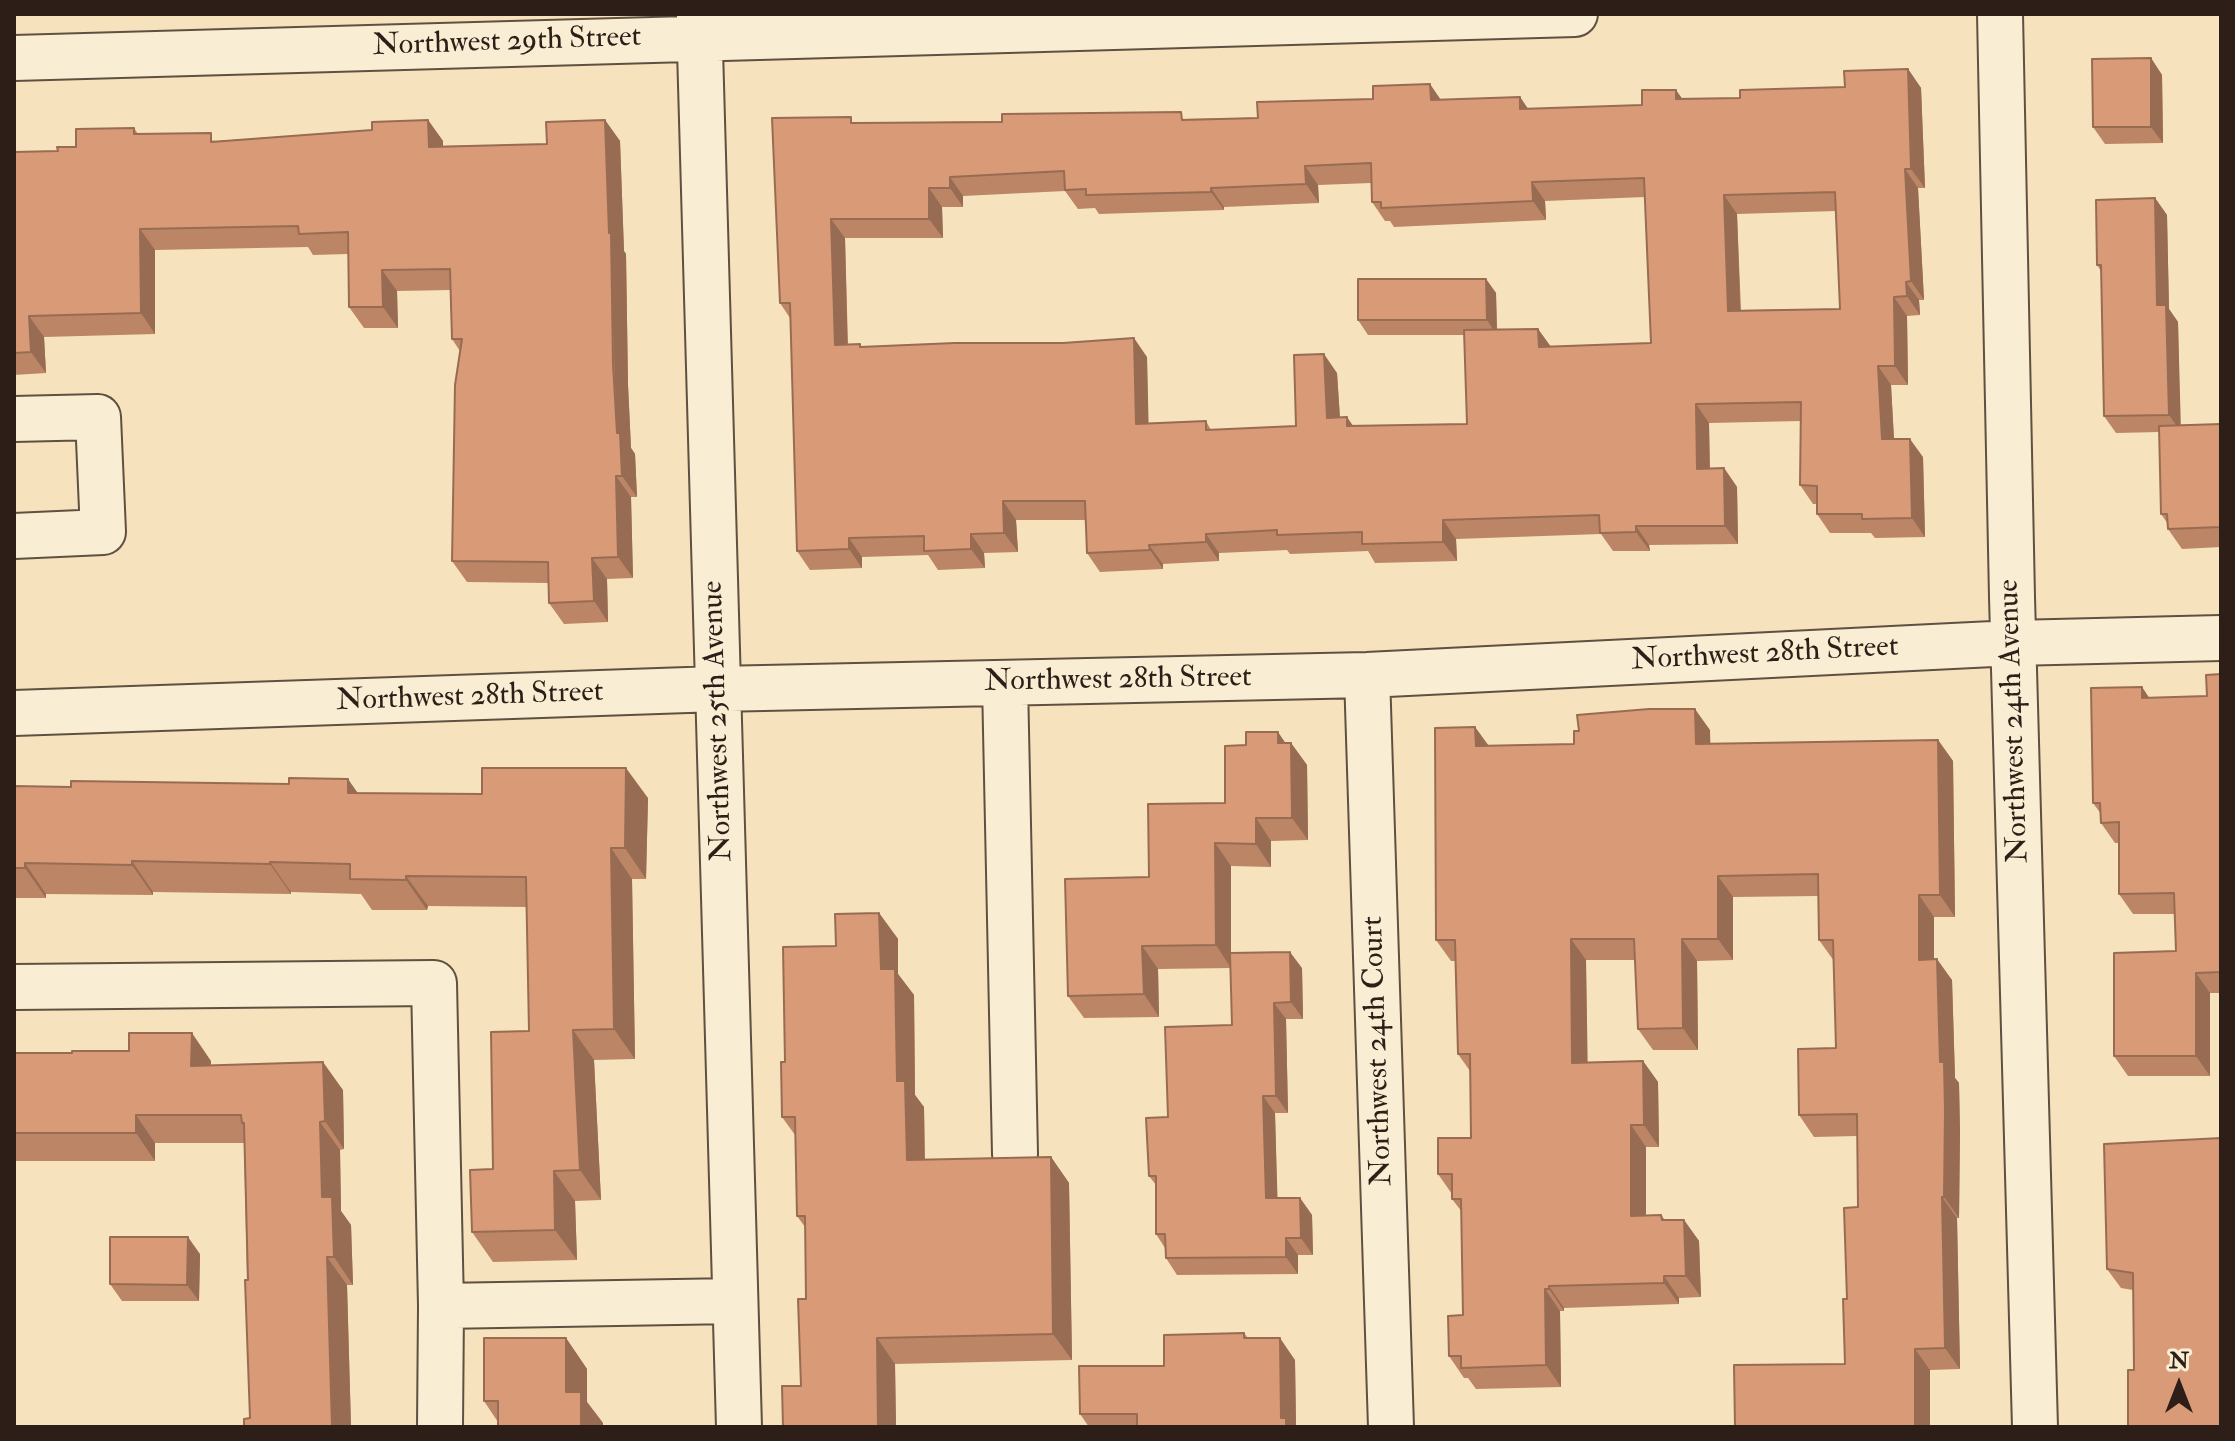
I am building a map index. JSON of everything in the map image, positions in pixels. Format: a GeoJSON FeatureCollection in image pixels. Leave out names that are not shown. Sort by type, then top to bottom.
{"type":"FeatureCollection","features":[{"type":"Feature","properties":{"kind":"street","name":"Northwest 29th Street"},"geometry":{"type":"LineString","coordinates":[[14,58],[699,26],[1575,14]]}},
{"type":"Feature","properties":{"kind":"street","name":"Northwest 24th Avenue"},"geometry":{"type":"LineString","coordinates":[[2000,14],[2013,643],[2035,1427]]}},
{"type":"Feature","properties":{"kind":"street","name":"Northwest 25th Avenue"},"geometry":{"type":"LineString","coordinates":[[699,26],[739,1427]]}},
{"type":"Feature","properties":{"kind":"street"},"geometry":{"type":"LineString","coordinates":[[14,419],[98,417],[103,532],[14,536]]}},
{"type":"Feature","properties":{"kind":"street","name":"Northwest 28th Street"},"geometry":{"type":"LineString","coordinates":[[14,713],[717,689],[1367,675],[2013,643],[2221,638]]}},
{"type":"Feature","properties":{"kind":"street","name":"Northwest 24th Court"},"geometry":{"type":"LineString","coordinates":[[1367,675],[1391,1427]]}},
{"type":"Feature","properties":{"kind":"street"},"geometry":{"type":"LineString","coordinates":[[1005,683],[1015,1154]]}},
{"type":"Feature","properties":{"kind":"street"},"geometry":{"type":"LineString","coordinates":[[14,987],[434,983],[441,1306],[440,1427]]}},
{"type":"Feature","properties":{"kind":"street"},"geometry":{"type":"LineString","coordinates":[[441,1306],[735,1301]]}},
{"type":"Feature","properties":{"kind":"building"},"geometry":{"type":"Polygon","coordinates":[[[2151,58],[2151,127],[2093,127],[2092,59],[2151,58]]]}},
{"type":"Feature","properties":{"kind":"building"},"geometry":{"type":"Polygon","coordinates":[[[1908,69],[1911,169],[1905,169],[1911,281],[1906,282],[1907,296],[1894,297],[1895,366],[1878,366],[1882,439],[1910,439],[1912,518],[1862,519],[1862,514],[1817,514],[1817,486],[1800,485],[1801,402],[1696,404],[1697,469],[1724,468],[1725,526],[1636,526],[1636,532],[1600,533],[1599,515],[1443,520],[1443,542],[1362,544],[1362,532],[1277,535],[1277,530],[1206,534],[1206,542],[1149,545],[1150,550],[1087,553],[1085,501],[1003,501],[1004,533],[971,534],[971,549],[924,551],[924,536],[849,538],[849,549],[797,551],[790,303],[780,303],[772,118],[851,117],[851,123],[1002,122],[1002,114],[1181,112],[1182,120],[1258,118],[1257,102],[1373,99],[1373,86],[1430,84],[1431,100],[1520,97],[1520,109],[1642,105],[1642,90],[1676,90],[1676,99],[1740,98],[1740,90],[1845,87],[1844,71],[1908,69]],[[1371,163],[1305,166],[1306,184],[1211,188],[1211,192],[1086,195],[1086,189],[1065,190],[1064,171],[950,177],[950,188],[929,188],[929,219],[831,219],[835,345],[1063,343],[1134,338],[1136,424],[1206,421],[1206,430],[1296,426],[1294,355],[1324,354],[1327,418],[1347,417],[1347,426],[1467,424],[1464,330],[1538,329],[1539,347],[1651,343],[1644,178],[1532,182],[1533,201],[1381,208],[1381,202],[1372,202],[1371,163]],[[1835,192],[1724,195],[1728,311],[1840,309],[1835,192]]]}},
{"type":"Feature","properties":{"kind":"building"},"geometry":{"type":"Polygon","coordinates":[[[428,120],[429,147],[547,144],[546,122],[605,120],[613,364],[622,476],[616,476],[618,557],[592,558],[594,601],[549,603],[548,562],[452,561],[455,385],[462,339],[452,339],[450,269],[382,270],[383,307],[349,307],[348,232],[299,234],[298,226],[140,229],[141,313],[29,316],[31,352],[14,353],[14,152],[58,151],[57,147],[76,147],[76,129],[134,128],[134,134],[211,133],[211,142],[372,130],[372,122],[428,120]]]}},
{"type":"Feature","properties":{"kind":"building"},"geometry":{"type":"Polygon","coordinates":[[[2155,198],[2157,305],[2166,305],[2169,415],[2104,416],[2101,265],[2097,265],[2096,200],[2155,198]]]}},
{"type":"Feature","properties":{"kind":"building"},"geometry":{"type":"Polygon","coordinates":[[[1358,279],[1486,279],[1487,320],[1358,320],[1358,279]]]}},
{"type":"Feature","properties":{"kind":"building"},"geometry":{"type":"Polygon","coordinates":[[[2221,424],[2221,527],[2168,529],[2167,514],[2161,514],[2159,426],[2221,424]]]}},
{"type":"Feature","properties":{"kind":"building"},"geometry":{"type":"Polygon","coordinates":[[[2221,674],[2221,972],[2196,973],[2196,1056],[2114,1056],[2114,953],[2176,951],[2174,893],[2119,894],[2119,822],[2101,823],[2100,803],[2093,803],[2091,688],[2142,687],[2142,698],[2207,696],[2206,675],[2221,674]]]}},
{"type":"Feature","properties":{"kind":"building"},"geometry":{"type":"Polygon","coordinates":[[[1695,709],[1696,744],[1938,740],[1940,895],[1919,895],[1919,960],[1937,959],[1940,1062],[1944,1062],[1942,1197],[1945,1348],[1915,1349],[1915,1427],[1735,1427],[1734,1365],[1845,1364],[1843,1299],[1847,1299],[1844,1208],[1858,1207],[1857,1114],[1799,1115],[1798,1049],[1836,1048],[1833,940],[1819,940],[1818,874],[1718,876],[1718,939],[1682,939],[1683,1028],[1638,1029],[1634,939],[1571,939],[1572,1063],[1643,1061],[1644,1125],[1631,1125],[1631,1216],[1661,1215],[1662,1220],[1684,1220],[1686,1276],[1664,1276],[1664,1283],[1549,1286],[1545,1289],[1546,1365],[1461,1368],[1461,1356],[1449,1356],[1448,1316],[1463,1315],[1461,1199],[1452,1199],[1452,1174],[1438,1174],[1438,1138],[1471,1138],[1470,1054],[1458,1054],[1455,940],[1436,940],[1435,728],[1475,727],[1476,746],[1574,744],[1574,731],[1579,731],[1577,715],[1695,709]]]}},
{"type":"Feature","properties":{"kind":"building"},"geometry":{"type":"Polygon","coordinates":[[[1246,732],[1278,732],[1278,743],[1291,743],[1292,818],[1256,818],[1256,844],[1215,843],[1216,945],[1142,946],[1144,994],[1068,996],[1065,879],[1149,877],[1148,804],[1225,803],[1225,746],[1246,745],[1246,732]]]}},
{"type":"Feature","properties":{"kind":"building"},"geometry":{"type":"Polygon","coordinates":[[[482,768],[626,768],[625,848],[611,848],[614,1029],[573,1030],[580,1170],[554,1171],[555,1230],[472,1232],[470,1170],[493,1169],[491,1032],[529,1031],[526,877],[350,879],[350,864],[270,862],[132,861],[132,865],[25,863],[25,868],[14,868],[14,786],[71,787],[71,781],[289,784],[289,778],[348,779],[348,793],[482,794],[482,768]]]}},
{"type":"Feature","properties":{"kind":"building"},"geometry":{"type":"Polygon","coordinates":[[[879,913],[881,969],[895,969],[897,1081],[905,1081],[907,1160],[1051,1157],[1053,1334],[877,1338],[878,1427],[783,1427],[782,1386],[801,1386],[798,1299],[806,1299],[805,1216],[797,1216],[795,1117],[782,1117],[781,1062],[785,1062],[783,947],[836,946],[835,914],[879,913]]]}},
{"type":"Feature","properties":{"kind":"building"},"geometry":{"type":"Polygon","coordinates":[[[1290,952],[1291,1002],[1274,1003],[1276,1096],[1263,1096],[1266,1198],[1300,1198],[1301,1238],[1286,1238],[1286,1257],[1166,1258],[1165,1234],[1156,1234],[1156,1176],[1149,1176],[1146,1118],[1168,1117],[1165,1027],[1232,1025],[1230,953],[1290,952]]]}},
{"type":"Feature","properties":{"kind":"building"},"geometry":{"type":"Polygon","coordinates":[[[129,1033],[192,1033],[191,1066],[323,1062],[325,1121],[320,1122],[322,1197],[332,1197],[334,1257],[327,1257],[332,1427],[244,1427],[244,1419],[250,1418],[244,1123],[241,1115],[136,1115],[136,1133],[14,1133],[14,1053],[129,1051],[129,1033]]]}},
{"type":"Feature","properties":{"kind":"building"},"geometry":{"type":"Polygon","coordinates":[[[2221,1138],[2221,1427],[2128,1427],[2128,1370],[2134,1370],[2133,1273],[2107,1269],[2104,1144],[2221,1138]]]}},
{"type":"Feature","properties":{"kind":"building"},"geometry":{"type":"Polygon","coordinates":[[[110,1237],[188,1237],[187,1285],[110,1284],[110,1237]]]}},
{"type":"Feature","properties":{"kind":"building"},"geometry":{"type":"Polygon","coordinates":[[[1244,1333],[1244,1338],[1280,1338],[1281,1418],[1286,1418],[1286,1427],[1137,1427],[1137,1414],[1080,1414],[1079,1366],[1164,1366],[1164,1335],[1244,1333]]]}},
{"type":"Feature","properties":{"kind":"building"},"geometry":{"type":"Polygon","coordinates":[[[484,1338],[566,1338],[566,1392],[581,1392],[581,1427],[498,1427],[498,1401],[484,1401],[484,1338]]]}}]}
